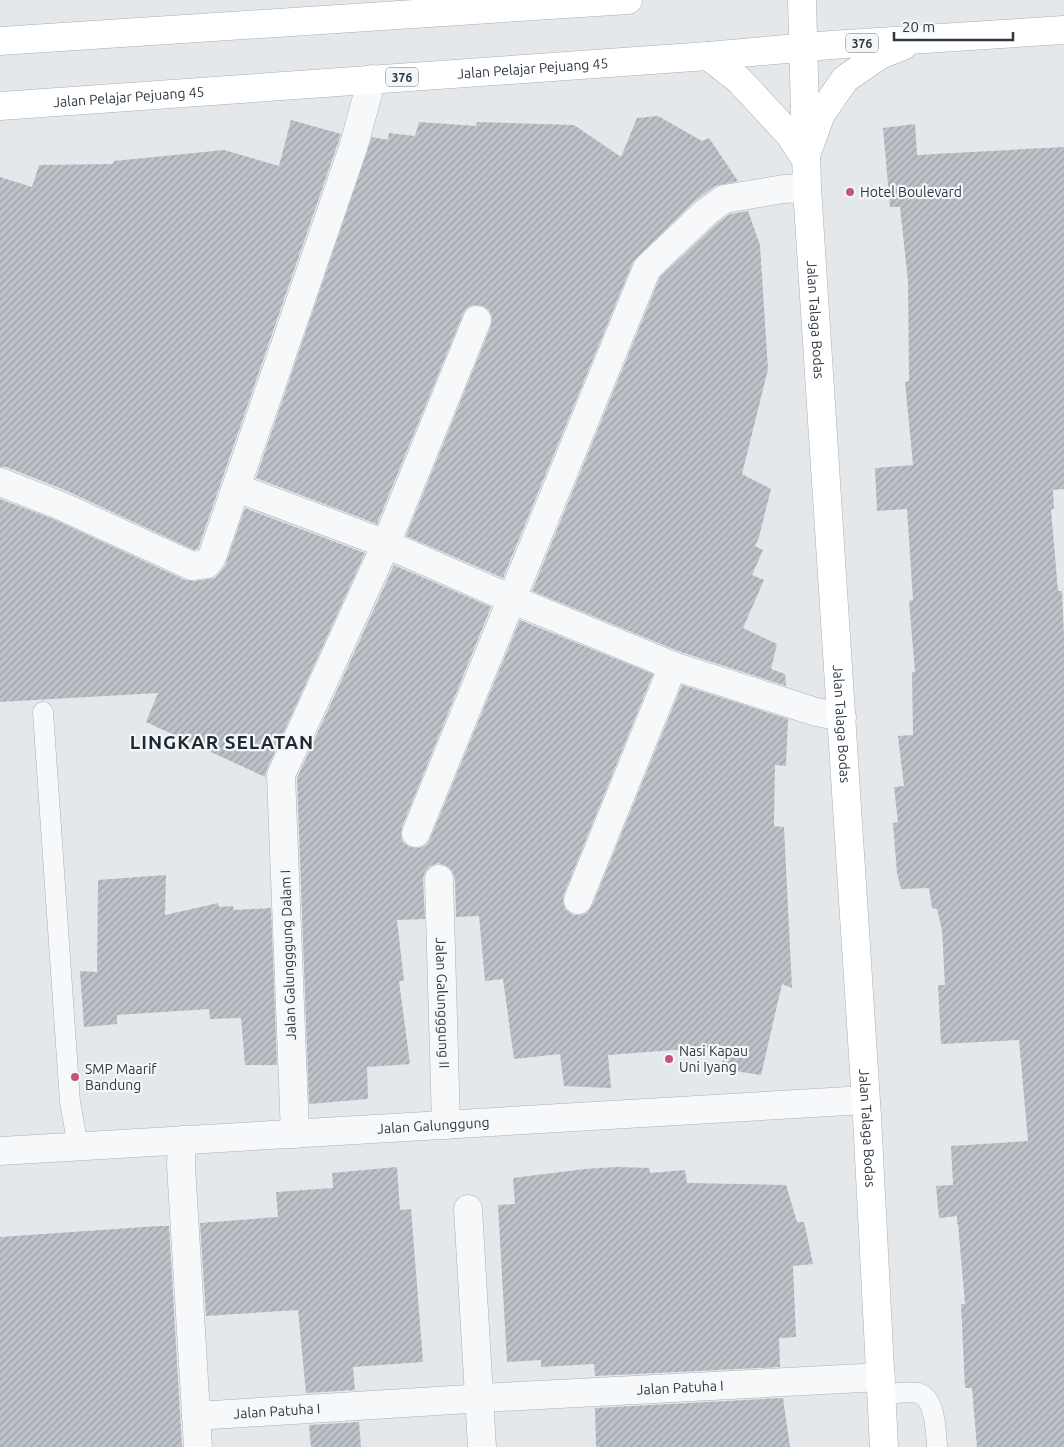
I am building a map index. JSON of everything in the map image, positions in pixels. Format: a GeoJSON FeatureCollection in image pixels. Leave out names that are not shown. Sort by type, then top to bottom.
{"type":"FeatureCollection","features":[{"type":"Feature","properties":{"kind":"main road"},"geometry":{"type":"LineString","coordinates":[[0,41],[628,0]]}},
{"type":"Feature","properties":{"kind":"main road","name":"Jalan Talaga Bodas"},"geometry":{"type":"LineString","coordinates":[[802,0],[805,158],[866,1100],[884,1447]]}},
{"type":"Feature","properties":{"kind":"main road","name":"Jalan Pelajar Pejuang 45"},"geometry":{"type":"LineString","coordinates":[[0,106],[708,56],[804,47],[1064,30]]}},
{"type":"Feature","properties":{"kind":"main road"},"geometry":{"type":"LineString","coordinates":[[805,158],[821,114],[845,79],[880,55],[921,39]]}},
{"type":"Feature","properties":{"kind":"main road"},"geometry":{"type":"LineString","coordinates":[[708,56],[739,80],[790,135],[805,158]]}},
{"type":"Feature","properties":{"kind":"street"},"geometry":{"type":"LineString","coordinates":[[0,482],[59,506],[192,566],[207,564],[212,557],[237,488],[353,148],[372,80]]}},
{"type":"Feature","properties":{"kind":"street"},"geometry":{"type":"LineString","coordinates":[[416,833],[647,268],[705,212],[724,200],[784,189],[807,188]]}},
{"type":"Feature","properties":{"kind":"street"},"geometry":{"type":"LineString","coordinates":[[386,544],[476,320]]}},
{"type":"Feature","properties":{"kind":"street"},"geometry":{"type":"LineString","coordinates":[[237,488],[386,544],[511,599],[673,666],[816,712],[842,717]]}},
{"type":"Feature","properties":{"kind":"street","name":"Jalan Galungggung Dalam I"},"geometry":{"type":"LineString","coordinates":[[295,1134],[281,775],[386,544]]}},
{"type":"Feature","properties":{"kind":"street"},"geometry":{"type":"LineString","coordinates":[[578,900],[673,666]]}},
{"type":"Feature","properties":{"kind":"street","name":"Jalan Galungggung II"},"geometry":{"type":"LineString","coordinates":[[439,879],[446,1126]]}},
{"type":"Feature","properties":{"kind":"street","name":"Jalan Galunggung"},"geometry":{"type":"LineString","coordinates":[[0,1151],[866,1100]]}},
{"type":"Feature","properties":{"kind":"street"},"geometry":{"type":"LineString","coordinates":[[182,1140],[181,1165],[198,1447]]}},
{"type":"Feature","properties":{"kind":"street"},"geometry":{"type":"LineString","coordinates":[[468,1209],[482,1447]]}},
{"type":"Feature","properties":{"kind":"street","name":"Jalan Patuha I"},"geometry":{"type":"LineString","coordinates":[[196,1416],[479,1399],[881,1385]]}},
{"type":"Feature","properties":{"kind":"lane"},"geometry":{"type":"LineString","coordinates":[[43,712],[70,1102],[78,1147]]}},
{"type":"Feature","properties":{"kind":"lane"},"geometry":{"type":"LineString","coordinates":[[881,1385],[918,1393],[928,1401],[934,1412],[937,1447]]}},
{"type":"Feature","properties":{"kind":"building"},"geometry":{"type":"Polygon","coordinates":[[[658,116],[702,141],[709,138],[738,181],[715,186],[696,200],[633,262],[503,578],[406,536],[491,326],[492,317],[489,310],[483,306],[474,305],[467,308],[463,314],[377,524],[256,478],[372,137],[388,140],[389,133],[415,136],[419,122],[476,126],[477,122],[574,125],[621,157],[637,118],[658,116]]]}},
{"type":"Feature","properties":{"kind":"building"},"geometry":{"type":"Polygon","coordinates":[[[291,120],[341,134],[198,549],[194,550],[65,490],[6,467],[0,467],[0,177],[32,187],[39,165],[113,164],[114,161],[224,150],[279,166],[291,120]]]}},
{"type":"Feature","properties":{"kind":"building"},"geometry":{"type":"Polygon","coordinates":[[[915,124],[917,155],[1064,147],[1064,489],[1053,490],[1054,509],[1051,509],[1058,591],[1062,591],[1064,636],[1064,1447],[977,1447],[972,1388],[965,1388],[961,1304],[965,1304],[957,1216],[939,1218],[936,1186],[953,1185],[951,1146],[1028,1141],[1019,1040],[941,1044],[938,985],[945,985],[942,930],[937,909],[932,908],[929,888],[901,889],[897,873],[893,823],[898,822],[894,787],[904,786],[898,736],[913,735],[912,672],[915,672],[909,601],[913,600],[907,509],[877,511],[875,468],[913,465],[905,382],[909,381],[908,281],[900,207],[890,207],[883,128],[915,124]]]}},
{"type":"Feature","properties":{"kind":"building"},"geometry":{"type":"Polygon","coordinates":[[[748,211],[760,245],[768,369],[742,474],[771,489],[755,546],[763,550],[752,575],[764,580],[743,628],[777,644],[771,669],[785,674],[786,686],[678,651],[532,591],[660,277],[715,225],[730,214],[748,211]]]}},
{"type":"Feature","properties":{"kind":"building"},"geometry":{"type":"Polygon","coordinates":[[[0,499],[53,519],[185,580],[194,581],[215,578],[225,566],[245,508],[365,553],[265,777],[146,722],[158,693],[0,702],[0,499]]]}},
{"type":"Feature","properties":{"kind":"building"},"geometry":{"type":"Polygon","coordinates":[[[394,565],[491,607],[402,827],[401,836],[403,842],[410,847],[419,848],[426,845],[430,839],[520,620],[653,674],[564,894],[563,902],[565,909],[573,915],[587,913],[592,906],[682,685],[788,719],[786,766],[775,765],[774,826],[784,827],[792,988],[782,984],[761,1075],[721,1069],[726,1046],[608,1055],[611,1088],[564,1086],[560,1054],[514,1059],[503,979],[485,981],[479,916],[456,917],[455,879],[452,871],[447,866],[438,863],[430,866],[425,872],[423,879],[425,919],[397,920],[404,981],[399,981],[410,1064],[367,1067],[368,1099],[309,1104],[297,778],[394,565]]]}},
{"type":"Feature","properties":{"kind":"building"},"geometry":{"type":"Polygon","coordinates":[[[166,875],[165,915],[218,903],[219,907],[233,906],[234,910],[271,908],[277,1065],[245,1065],[241,1018],[210,1019],[209,1009],[117,1015],[117,1024],[84,1027],[80,971],[97,972],[98,880],[166,875]]]}},
{"type":"Feature","properties":{"kind":"building"},"geometry":{"type":"Polygon","coordinates":[[[397,1167],[400,1210],[411,1209],[423,1362],[353,1367],[355,1390],[306,1393],[298,1310],[206,1316],[200,1223],[278,1217],[276,1192],[333,1188],[332,1173],[397,1167]]]}},
{"type":"Feature","properties":{"kind":"building"},"geometry":{"type":"Polygon","coordinates":[[[617,1167],[649,1168],[650,1173],[685,1170],[687,1183],[786,1185],[797,1222],[804,1222],[813,1264],[793,1266],[796,1337],[779,1338],[780,1367],[595,1376],[594,1364],[541,1367],[541,1360],[507,1362],[498,1205],[515,1204],[513,1178],[617,1167]]]}},
{"type":"Feature","properties":{"kind":"building"},"geometry":{"type":"Polygon","coordinates":[[[169,1226],[182,1447],[0,1447],[0,1237],[169,1226]]]}},
{"type":"Feature","properties":{"kind":"building"},"geometry":{"type":"Polygon","coordinates":[[[783,1398],[790,1447],[596,1447],[595,1408],[783,1398]]]}},
{"type":"Feature","properties":{"kind":"building"},"geometry":{"type":"Polygon","coordinates":[[[359,1422],[361,1447],[311,1447],[309,1425],[359,1422]]]}},
{"type":"Feature","properties":{"kind":"place","name":"Hotel Boulevard"},"geometry":{"type":"Point","coordinates":[850,192]}},
{"type":"Feature","properties":{"kind":"place","name":"Nasi Kapau Uni Iyang"},"geometry":{"type":"Point","coordinates":[669,1059]}},
{"type":"Feature","properties":{"kind":"place","name":"SMP Maarif Bandung"},"geometry":{"type":"Point","coordinates":[75,1077]}},
{"type":"Feature","properties":{"kind":"district","name":"LINGKAR SELATAN"},"geometry":{"type":"Point","coordinates":[222,742]}}]}
